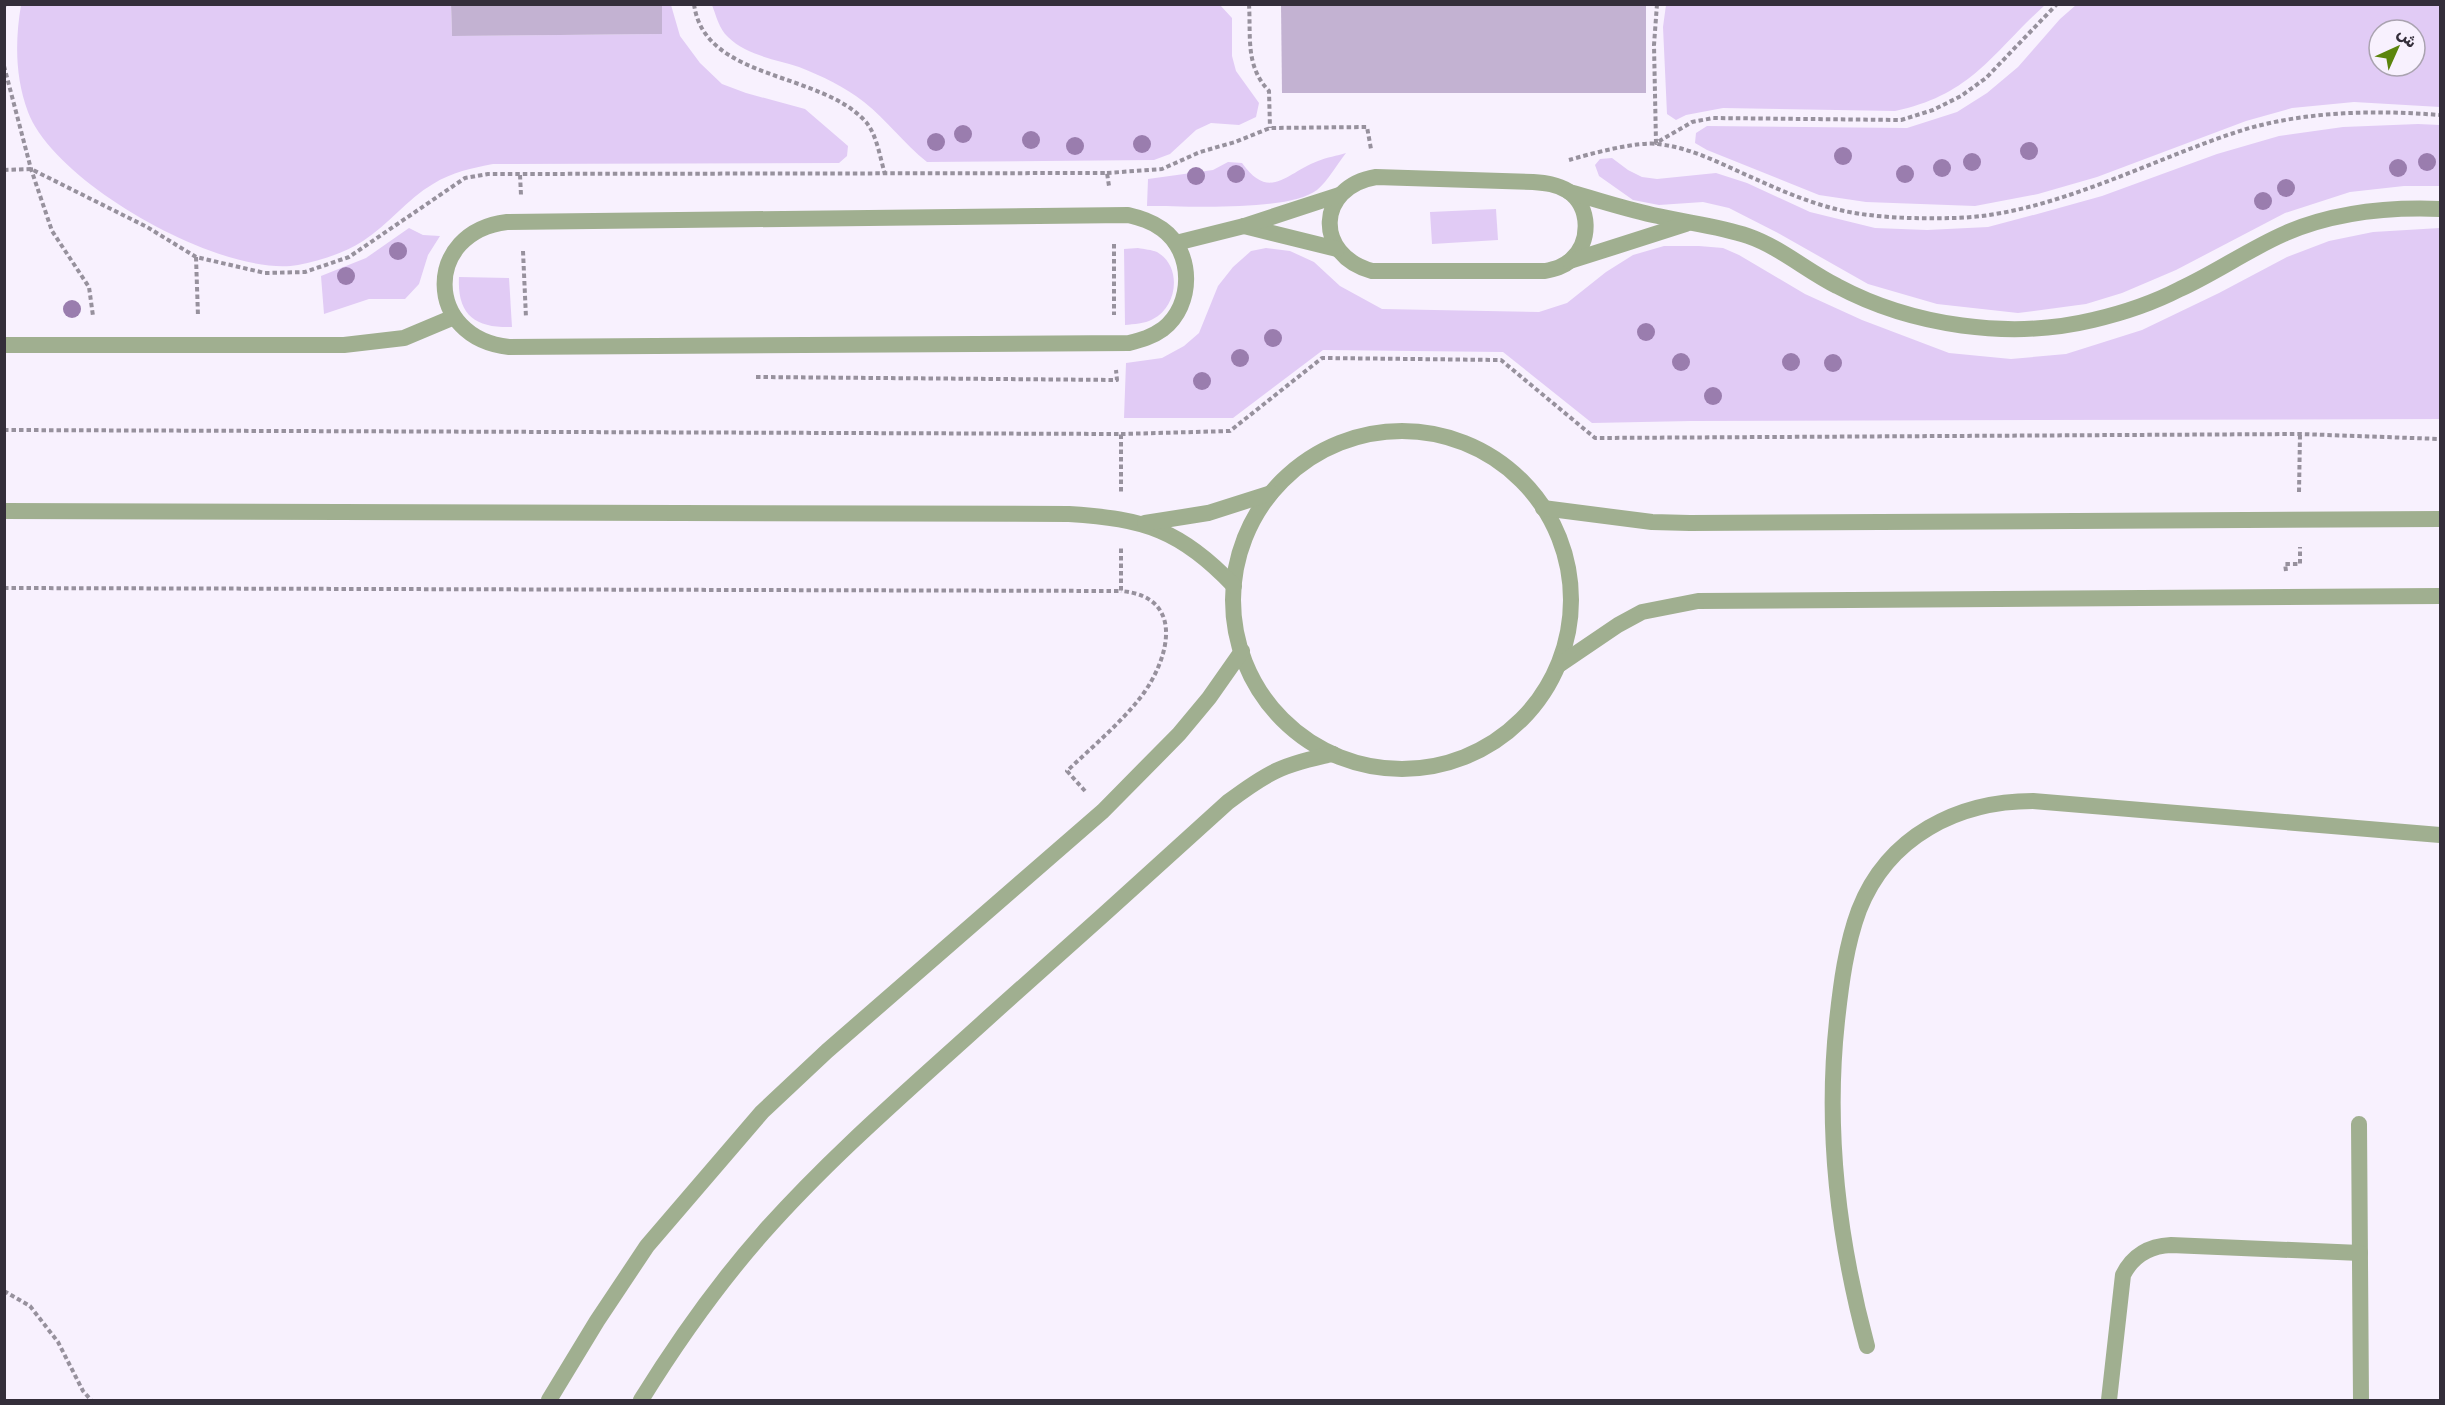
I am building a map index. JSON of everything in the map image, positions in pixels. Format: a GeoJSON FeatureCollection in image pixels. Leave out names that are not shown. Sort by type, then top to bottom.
{"type":"FeatureCollection","features":[{"type":"Feature","properties":{"kind":"street"},"geometry":{"type":"LineString","coordinates":[[1570,261],[1581,246],[1586,226],[1584,214],[1578,201],[1557,185],[1533,182],[1376,177],[1350,185],[1340,195],[1333,208],[1330,222],[1337,249],[1346,260],[1372,271],[1545,271],[1689,223]]}},
{"type":"Feature","properties":{"kind":"street"},"geometry":{"type":"LineString","coordinates":[[1569,192],[1751,237],[1837,287],[1901,312],[1948,322],[1998,328],[2050,326],[2092,320],[2143,306],[2181,289],[2255,247],[2289,231],[2351,214],[2388,208],[2440,209]]}},
{"type":"Feature","properties":{"kind":"street"},"geometry":{"type":"LineString","coordinates":[[1176,243],[1244,226],[1340,195]]}},
{"type":"Feature","properties":{"kind":"street"},"geometry":{"type":"LineString","coordinates":[[1128,215],[1147,220],[1163,230],[1176,243],[1184,260],[1187,279],[1184,298],[1176,315],[1164,329],[1148,338],[1129,343],[527,347],[492,345],[477,339],[454,317],[447,302],[444,286],[446,269],[457,248],[475,231],[490,224],[1114,216],[1128,215]]}},
{"type":"Feature","properties":{"kind":"street"},"geometry":{"type":"LineString","coordinates":[[1244,226],[1337,249]]}},
{"type":"Feature","properties":{"kind":"street"},"geometry":{"type":"LineString","coordinates":[[4,345],[344,345],[404,338],[454,317]]}},
{"type":"Feature","properties":{"kind":"street"},"geometry":{"type":"LineString","coordinates":[[1424,433],[1452,439],[1479,450],[1504,466],[1526,485],[1543,508],[1557,531],[1566,558],[1571,612],[1559,665],[1548,688],[1516,726],[1497,741],[1475,753],[1428,768],[1380,768],[1333,754],[1310,741],[1289,726],[1257,686],[1242,651],[1234,612],[1237,561],[1245,537],[1271,493],[1291,473],[1314,456],[1340,443],[1367,435],[1424,433]]}},
{"type":"Feature","properties":{"kind":"street"},"geometry":{"type":"LineString","coordinates":[[1144,523],[1208,513],[1271,493]]}},
{"type":"Feature","properties":{"kind":"street"},"geometry":{"type":"LineString","coordinates":[[1543,508],[1624,519],[1680,523],[2440,519]]}},
{"type":"Feature","properties":{"kind":"street"},"geometry":{"type":"LineString","coordinates":[[4,511],[1058,514],[1144,523],[1169,534],[1193,549],[1215,566],[1234,586]]}},
{"type":"Feature","properties":{"kind":"street"},"geometry":{"type":"LineString","coordinates":[[1559,665],[1618,625],[1642,612],[1698,601],[2440,596]]}},
{"type":"Feature","properties":{"kind":"street"},"geometry":{"type":"LineString","coordinates":[[549,1401],[597,1321],[647,1246],[762,1112],[827,1051],[1103,811],[1187,725],[1242,651]]}},
{"type":"Feature","properties":{"kind":"street"},"geometry":{"type":"LineString","coordinates":[[640,1401],[715,1292],[763,1233],[819,1173],[877,1118],[1228,802],[1277,769],[1294,762],[1333,754]]}},
{"type":"Feature","properties":{"kind":"street"},"geometry":{"type":"LineString","coordinates":[[1867,1346],[1850,1281],[1835,1181],[1831,1119],[1833,1057],[1840,996],[1852,934],[1860,909],[1872,884],[1887,862],[1907,843],[1929,827],[1953,814],[2006,801],[2033,801],[2440,834]]}},
{"type":"Feature","properties":{"kind":"street"},"geometry":{"type":"LineString","coordinates":[[2359,1124],[2361,1401]]}},
{"type":"Feature","properties":{"kind":"street"},"geometry":{"type":"LineString","coordinates":[[2109,1401],[2123,1275],[2128,1264],[2148,1249],[2171,1245],[2360,1253]]}},
{"type":"Feature","properties":{"kind":"path"},"geometry":{"type":"LineString","coordinates":[[694,4],[700,29],[719,48],[736,60],[809,87],[848,108],[867,123],[874,137],[885,174]]}},
{"type":"Feature","properties":{"kind":"path"},"geometry":{"type":"LineString","coordinates":[[1249,4],[1250,54],[1257,79],[1269,91],[1270,128]]}},
{"type":"Feature","properties":{"kind":"path"},"geometry":{"type":"LineString","coordinates":[[1656,143],[1654,45],[1657,4]]}},
{"type":"Feature","properties":{"kind":"path"},"geometry":{"type":"LineString","coordinates":[[1533,182],[1569,160],[1596,152],[1656,143],[1692,122],[1713,118],[1901,120],[1933,110],[1961,96],[1986,78],[2057,4]]}},
{"type":"Feature","properties":{"kind":"path"},"geometry":{"type":"LineString","coordinates":[[4,66],[31,169],[52,231],[89,287],[97,345]]}},
{"type":"Feature","properties":{"kind":"path"},"geometry":{"type":"LineString","coordinates":[[1656,143],[1714,161],[1786,192],[1830,207],[1874,214],[1953,218],[1983,216],[2041,203],[2244,130],[2296,117],[2413,113],[2440,115]]}},
{"type":"Feature","properties":{"kind":"path"},"geometry":{"type":"LineString","coordinates":[[4,171],[31,169],[147,227],[196,257],[265,273],[305,272],[349,257],[465,178],[488,174],[1107,173],[1162,169],[1200,152],[1235,142],[1270,128],[1367,128],[1376,177]]}},
{"type":"Feature","properties":{"kind":"path"},"geometry":{"type":"LineString","coordinates":[[745,377],[1117,380],[1114,343],[1114,216],[1107,173]]}},
{"type":"Feature","properties":{"kind":"path"},"geometry":{"type":"LineString","coordinates":[[520,175],[527,347]]}},
{"type":"Feature","properties":{"kind":"path"},"geometry":{"type":"LineString","coordinates":[[196,257],[199,345]]}},
{"type":"Feature","properties":{"kind":"path"},"geometry":{"type":"LineString","coordinates":[[4,430],[1121,434],[1230,431],[1322,358],[1501,360],[1595,438],[2300,434],[2440,439]]}},
{"type":"Feature","properties":{"kind":"path"},"geometry":{"type":"LineString","coordinates":[[1121,434],[1121,591]]}},
{"type":"Feature","properties":{"kind":"path"},"geometry":{"type":"LineString","coordinates":[[2286,598],[2286,564],[2300,564],[2300,434]]}},
{"type":"Feature","properties":{"kind":"path"},"geometry":{"type":"LineString","coordinates":[[4,588],[1121,591],[1138,593],[1153,601],[1163,612],[1167,628],[1154,677],[1137,703],[1067,771],[1103,811]]}},
{"type":"Feature","properties":{"kind":"path"},"geometry":{"type":"LineString","coordinates":[[4,1291],[30,1306],[58,1342],[83,1391],[91,1401]]}},
{"type":"Feature","properties":{"kind":"shaded area"},"geometry":{"type":"Polygon","coordinates":[[[1666,4],[2045,5],[1979,70],[1962,83],[1921,104],[1895,111],[1723,108],[1686,115],[1676,120],[1667,114],[1663,27],[1666,4]]]}},
{"type":"Feature","properties":{"kind":"shaded area"},"geometry":{"type":"Polygon","coordinates":[[[21,5],[451,5],[452,36],[662,34],[662,5],[671,5],[680,36],[700,63],[722,84],[805,109],[848,146],[847,156],[839,163],[493,164],[455,173],[433,184],[372,235],[348,249],[323,259],[298,265],[266,265],[228,257],[187,241],[145,220],[106,195],[71,168],[44,140],[28,112],[18,72],[17,45],[21,5]]]}},
{"type":"Feature","properties":{"kind":"shaded area"},"geometry":{"type":"Polygon","coordinates":[[[712,5],[1220,5],[1232,18],[1232,56],[1236,71],[1259,103],[1256,117],[1239,125],[1211,123],[1196,130],[1170,154],[1154,160],[927,162],[872,109],[849,91],[808,70],[744,49],[722,30],[712,5]]]}},
{"type":"Feature","properties":{"kind":"shaded area"},"geometry":{"type":"Polygon","coordinates":[[[2076,5],[2440,5],[2440,107],[2354,102],[2292,108],[2246,121],[2097,177],[2038,194],[1975,206],[1866,202],[1819,195],[1707,150],[1695,143],[1696,133],[1707,126],[1907,128],[1957,112],[1987,93],[2018,67],[2060,19],[2076,5]]]}},
{"type":"Feature","properties":{"kind":"shaded area"},"geometry":{"type":"Polygon","coordinates":[[[2440,125],[2440,186],[2404,186],[2350,192],[2285,213],[2176,270],[2122,293],[2086,304],[2018,313],[1937,304],[1868,284],[1729,208],[1703,202],[1659,205],[1633,200],[1599,176],[1595,165],[1600,159],[1612,158],[1642,177],[1657,179],[1716,173],[1747,183],[1810,212],[1875,228],[1927,230],[1988,227],[2102,196],[2217,154],[2279,136],[2343,127],[2440,125]]]}},
{"type":"Feature","properties":{"kind":"shaded area"},"geometry":{"type":"Polygon","coordinates":[[[1346,153],[1321,186],[1303,197],[1261,205],[1147,206],[1148,179],[1213,170],[1228,162],[1242,163],[1252,175],[1261,181],[1270,183],[1321,160],[1346,153]]]}},
{"type":"Feature","properties":{"kind":"shaded area"},"geometry":{"type":"Polygon","coordinates":[[[1496,209],[1498,240],[1432,244],[1430,212],[1496,209]]]}},
{"type":"Feature","properties":{"kind":"shaded area"},"geometry":{"type":"Polygon","coordinates":[[[409,228],[423,235],[440,236],[428,255],[419,284],[405,299],[369,299],[324,314],[321,276],[366,258],[409,228]]]}},
{"type":"Feature","properties":{"kind":"shaded area"},"geometry":{"type":"Polygon","coordinates":[[[2440,228],[2440,419],[1592,423],[1503,352],[1323,350],[1233,418],[1124,418],[1126,363],[1162,358],[1184,346],[1199,333],[1218,286],[1233,267],[1251,251],[1266,248],[1290,251],[1314,262],[1340,286],[1382,309],[1539,312],[1567,303],[1606,272],[1633,255],[1664,246],[1723,248],[1805,294],[1862,320],[1949,353],[2011,359],[2066,354],[2142,330],[2287,257],[2329,241],[2373,232],[2440,228]]]}},
{"type":"Feature","properties":{"kind":"shaded area"},"geometry":{"type":"Polygon","coordinates":[[[1138,248],[1157,252],[1165,259],[1171,267],[1174,287],[1167,306],[1161,313],[1146,322],[1125,325],[1124,249],[1138,248]]]}},
{"type":"Feature","properties":{"kind":"shaded area"},"geometry":{"type":"Polygon","coordinates":[[[459,277],[509,278],[512,327],[488,325],[471,317],[461,301],[459,277]]]}},
{"type":"Feature","properties":{"kind":"building"},"geometry":{"type":"Polygon","coordinates":[[[451,4],[662,4],[662,34],[452,36],[451,4]]]}},
{"type":"Feature","properties":{"kind":"building"},"geometry":{"type":"Polygon","coordinates":[[[1281,4],[1646,4],[1646,93],[1282,93],[1281,4]]]}}]}
